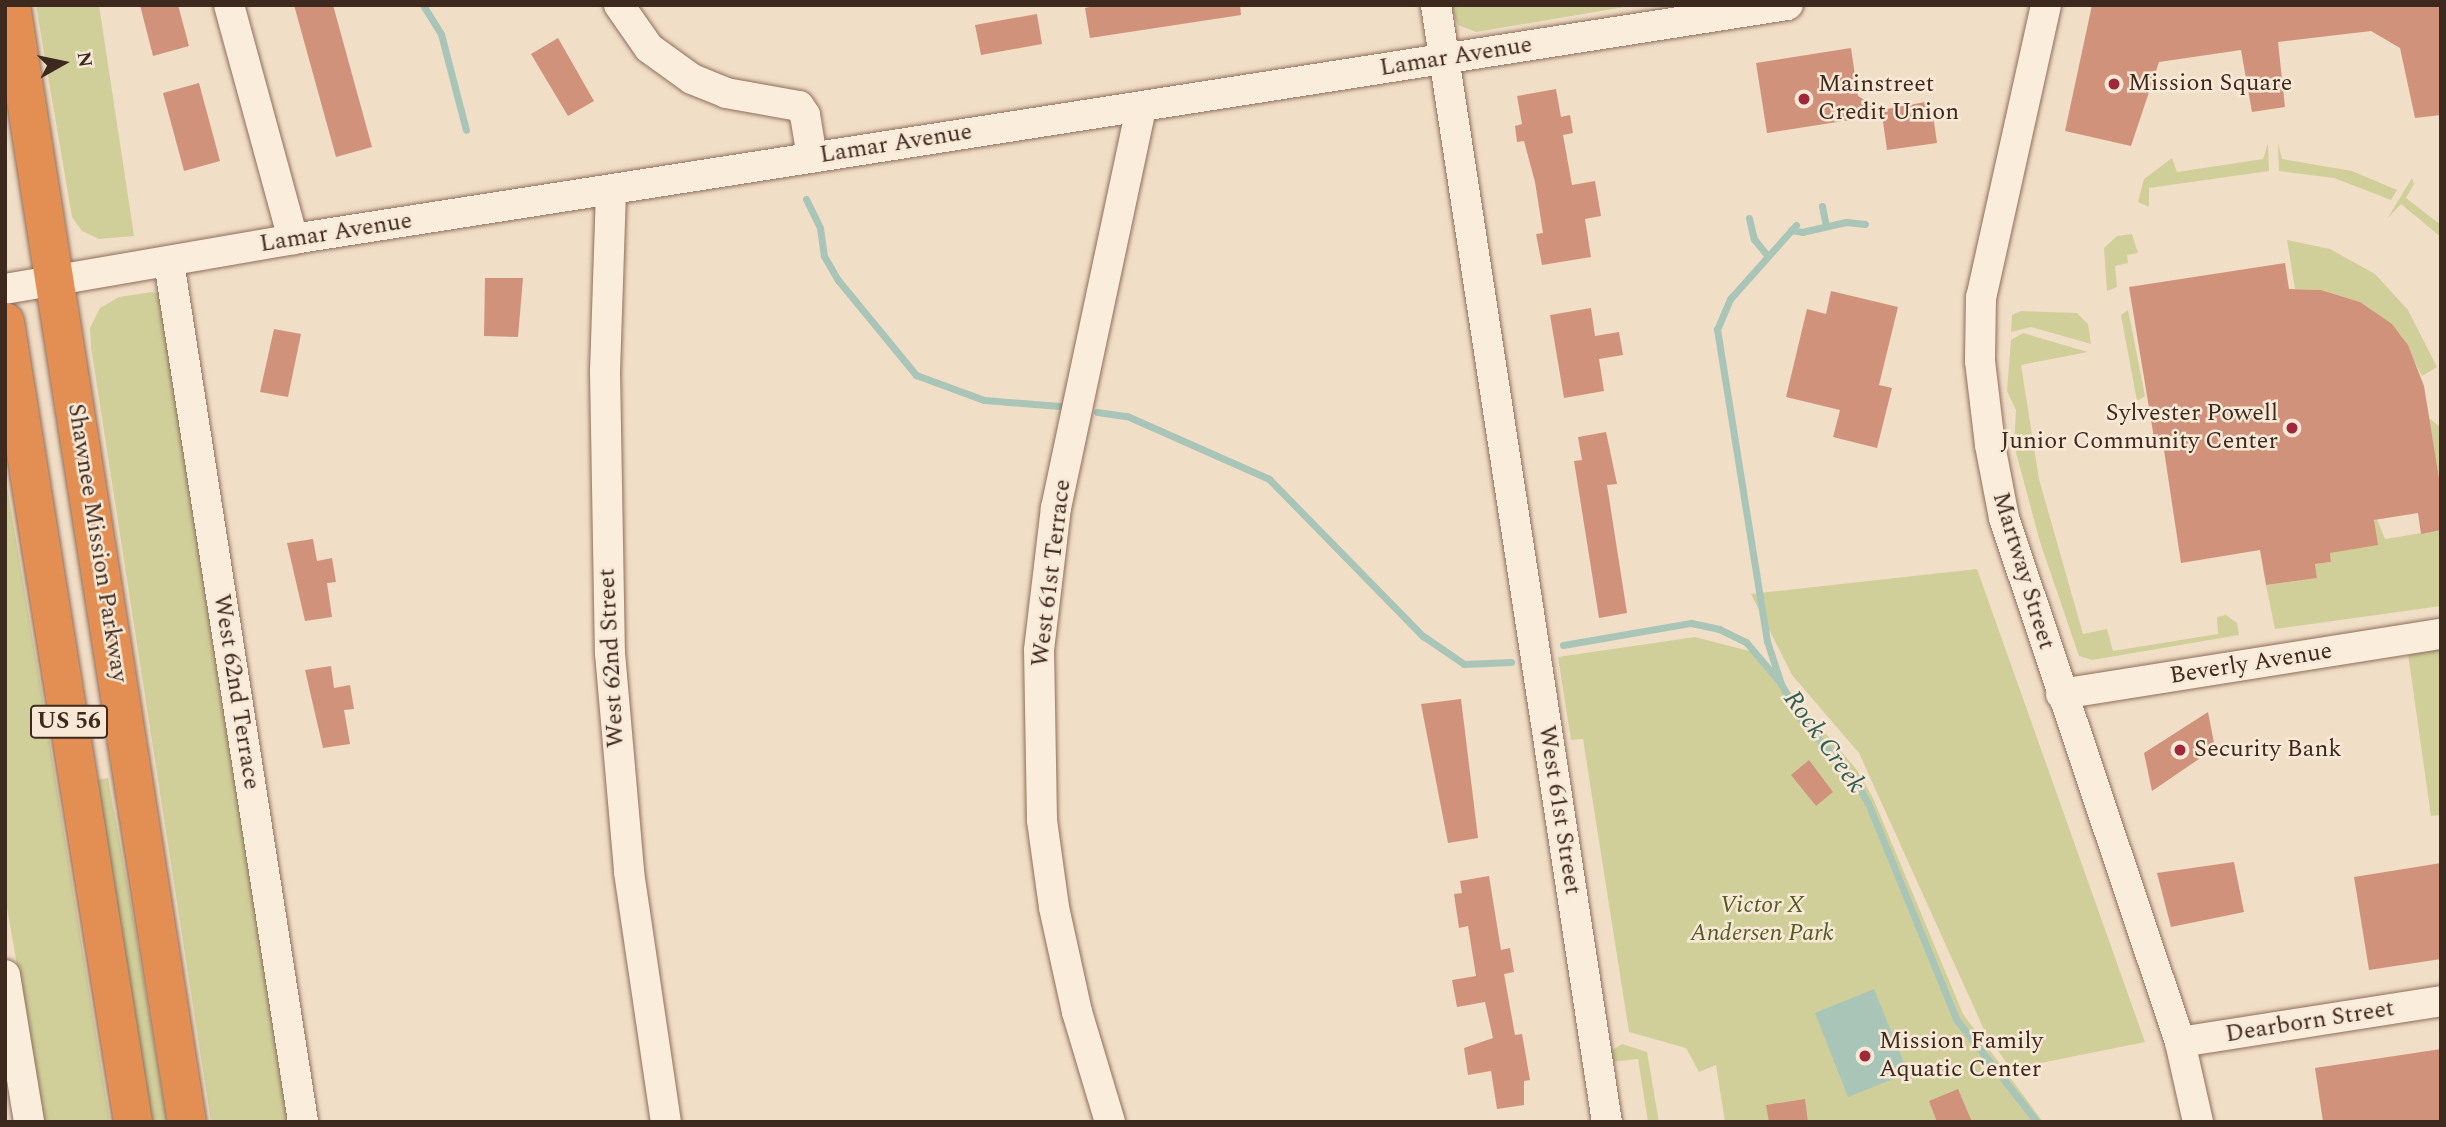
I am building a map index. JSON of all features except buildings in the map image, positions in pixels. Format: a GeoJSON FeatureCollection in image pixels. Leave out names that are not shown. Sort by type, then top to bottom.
{"type":"FeatureCollection","features":[{"type":"Feature","properties":{"kind":"highway","name":"Shawnee Mission Parkway"},"geometry":{"type":"LineString","coordinates":[[11,5],[187,1122]]}},
{"type":"Feature","properties":{"kind":"highway","name":"US 56"},"geometry":{"type":"LineString","coordinates":[[5,322],[132,1122]]}},
{"type":"Feature","properties":{"kind":"street"},"geometry":{"type":"LineString","coordinates":[[229,5],[293,239]]}},
{"type":"Feature","properties":{"kind":"street"},"geometry":{"type":"LineString","coordinates":[[619,5],[649,48],[692,79],[726,93],[799,106],[805,115],[812,157]]}},
{"type":"Feature","properties":{"kind":"street"},"geometry":{"type":"LineString","coordinates":[[1436,5],[1445,59]]}},
{"type":"Feature","properties":{"kind":"street","name":"Lamar Avenue"},"geometry":{"type":"LineString","coordinates":[[5,289],[293,239],[1788,5]]}},
{"type":"Feature","properties":{"kind":"street","name":"Martway Street"},"geometry":{"type":"LineString","coordinates":[[2046,5],[1995,221],[1981,297],[1980,361],[2004,518],[2180,1042],[2198,1122]]}},
{"type":"Feature","properties":{"kind":"street","name":"West 61st Street"},"geometry":{"type":"LineString","coordinates":[[1445,59],[1607,1122]]}},
{"type":"Feature","properties":{"kind":"street","name":"West 61st Terrace"},"geometry":{"type":"LineString","coordinates":[[1110,1122],[1077,1012],[1054,907],[1042,820],[1039,650],[1056,508],[1141,107]]}},
{"type":"Feature","properties":{"kind":"street","name":"West 62nd Street"},"geometry":{"type":"LineString","coordinates":[[611,191],[605,371],[610,653],[629,872],[666,1122]]}},
{"type":"Feature","properties":{"kind":"street","name":"West 62nd Terrace"},"geometry":{"type":"LineString","coordinates":[[169,262],[303,1122]]}},
{"type":"Feature","properties":{"kind":"street","name":"Beverly Avenue"},"geometry":{"type":"LineString","coordinates":[[2061,694],[2441,634]]}},
{"type":"Feature","properties":{"kind":"street"},"geometry":{"type":"LineString","coordinates":[[5,975],[29,1122]]}},
{"type":"Feature","properties":{"kind":"street","name":"Dearborn Street"},"geometry":{"type":"LineString","coordinates":[[2180,1042],[2441,1001]]}},
{"type":"Feature","properties":{"kind":"green space"},"geometry":{"type":"Polygon","coordinates":[[[36,5],[99,5],[134,236],[99,239],[82,231],[72,217],[36,5]]]}},
{"type":"Feature","properties":{"kind":"green space"},"geometry":{"type":"Polygon","coordinates":[[[1450,5],[1636,5],[1476,32],[1458,25],[1450,5]]]}},
{"type":"Feature","properties":{"kind":"green space"},"geometry":{"type":"Polygon","coordinates":[[[2268,143],[2269,171],[2149,188],[2149,207],[2138,202],[2144,179],[2172,158],[2177,172],[2263,159],[2268,143]]]}},
{"type":"Feature","properties":{"kind":"green space"},"geometry":{"type":"Polygon","coordinates":[[[2278,143],[2282,159],[2352,171],[2397,190],[2391,200],[2334,178],[2279,171],[2278,143]]]}},
{"type":"Feature","properties":{"kind":"green space"},"geometry":{"type":"Polygon","coordinates":[[[2412,178],[2414,184],[2406,198],[2441,225],[2441,237],[2401,204],[2387,219],[2412,178]]]}},
{"type":"Feature","properties":{"kind":"green space"},"geometry":{"type":"Polygon","coordinates":[[[2132,234],[2138,253],[2127,255],[2128,263],[2115,266],[2117,287],[2107,291],[2104,248],[2117,236],[2132,234]]]}},
{"type":"Feature","properties":{"kind":"green space"},"geometry":{"type":"Polygon","coordinates":[[[2287,240],[2330,249],[2375,274],[2408,310],[2437,367],[2422,376],[2401,335],[2360,302],[2321,290],[2295,289],[2287,240]]]}},
{"type":"Feature","properties":{"kind":"green space"},"geometry":{"type":"Polygon","coordinates":[[[152,292],[160,294],[295,1122],[211,1122],[91,347],[90,328],[100,308],[119,297],[152,292]]]}},
{"type":"Feature","properties":{"kind":"green space"},"geometry":{"type":"Polygon","coordinates":[[[2128,310],[2145,396],[2137,401],[2121,315],[2128,310]]]}},
{"type":"Feature","properties":{"kind":"green space"},"geometry":{"type":"Polygon","coordinates":[[[2021,311],[2077,313],[2088,324],[2091,344],[2031,327],[2011,332],[2012,315],[2021,311]]]}},
{"type":"Feature","properties":{"kind":"green space"},"geometry":{"type":"Polygon","coordinates":[[[2023,333],[2088,352],[2021,365],[2039,479],[2083,634],[2107,629],[2113,651],[2218,634],[2217,617],[2226,615],[2237,623],[2239,635],[2092,660],[2079,656],[2040,542],[2014,445],[2016,410],[2007,391],[2011,340],[2023,333]]]}},
{"type":"Feature","properties":{"kind":"green space"},"geometry":{"type":"Polygon","coordinates":[[[2429,418],[2441,428],[2441,490],[2429,418]]]}},
{"type":"Feature","properties":{"kind":"green space"},"geometry":{"type":"Polygon","coordinates":[[[5,474],[110,1122],[45,1122],[5,897],[5,474]]]}},
{"type":"Feature","properties":{"kind":"green space"},"geometry":{"type":"Polygon","coordinates":[[[2377,519],[2385,539],[2441,530],[2441,606],[2275,629],[2266,585],[2317,578],[2315,564],[2331,562],[2330,553],[2377,519]]]}},
{"type":"Feature","properties":{"kind":"green space"},"geometry":{"type":"Polygon","coordinates":[[[1977,569],[2145,1042],[2011,1069],[1986,1034],[1859,753],[1792,675],[1751,594],[1977,569]]]}},
{"type":"Feature","properties":{"kind":"green space","name":"Victor X Andersen Park"},"geometry":{"type":"Polygon","coordinates":[[[1695,637],[1757,653],[1857,770],[1873,798],[1963,1014],[2043,1122],[1725,1122],[1716,1065],[1699,1072],[1686,1048],[1629,1032],[1583,739],[1571,740],[1558,657],[1695,637]]]}},
{"type":"Feature","properties":{"kind":"green space"},"geometry":{"type":"Polygon","coordinates":[[[2441,649],[2441,815],[2431,816],[2408,654],[2441,649]]]}},
{"type":"Feature","properties":{"kind":"green space"},"geometry":{"type":"Polygon","coordinates":[[[108,778],[167,1122],[151,1122],[97,780],[108,778]]]}},
{"type":"Feature","properties":{"kind":"green space"},"geometry":{"type":"Polygon","coordinates":[[[1622,1044],[1647,1052],[1659,1122],[1648,1122],[1638,1059],[1612,1062],[1611,1051],[1622,1044]]]}},
{"type":"Feature","properties":{"kind":"shaded area"},"geometry":{"type":"Polygon","coordinates":[[[1874,989],[1908,1073],[1848,1097],[1815,1013],[1874,989]]]}},
{"type":"Feature","properties":{"kind":"waterway"},"geometry":{"type":"LineString","coordinates":[[423,5],[441,34],[466,130]]}},
{"type":"Feature","properties":{"kind":"waterway"},"geometry":{"type":"LineString","coordinates":[[806,199],[820,228],[824,256],[838,280],[916,375],[984,400],[1060,406]]}},
{"type":"Feature","properties":{"kind":"waterway"},"geometry":{"type":"LineString","coordinates":[[1822,206],[1826,226]]}},
{"type":"Feature","properties":{"kind":"waterway"},"geometry":{"type":"LineString","coordinates":[[1749,218],[1754,239],[1768,256]]}},
{"type":"Feature","properties":{"kind":"waterway"},"geometry":{"type":"LineString","coordinates":[[1791,230],[1802,232],[1846,222],[1865,224]]}},
{"type":"Feature","properties":{"kind":"waterway","name":"Rock Creek"},"geometry":{"type":"LineString","coordinates":[[1796,225],[1730,299],[1717,329],[1767,641],[1781,684],[1801,719],[1853,778],[1868,803],[1956,1019],[2037,1122]]}},
{"type":"Feature","properties":{"kind":"waterway"},"geometry":{"type":"LineString","coordinates":[[1097,412],[1127,416],[1269,479],[1423,636],[1464,664],[1511,662]]}},
{"type":"Feature","properties":{"kind":"waterway"},"geometry":{"type":"LineString","coordinates":[[1563,645],[1691,623],[1719,629],[1746,642],[1779,681]]}},
{"type":"Feature","properties":{"kind":"place","name":"Mission Square"},"geometry":{"type":"Point","coordinates":[2114,84]}},
{"type":"Feature","properties":{"kind":"place","name":"Mainstreet Credit Union"},"geometry":{"type":"Point","coordinates":[1804,99]}},
{"type":"Feature","properties":{"kind":"place","name":"Sylvester Powell Junior Community Center"},"geometry":{"type":"Point","coordinates":[2292,428]}},
{"type":"Feature","properties":{"kind":"place","name":"Security Bank"},"geometry":{"type":"Point","coordinates":[2180,750]}},
{"type":"Feature","properties":{"kind":"place","name":"Mission Family Aquatic Center"},"geometry":{"type":"Point","coordinates":[1865,1056]}}]}
